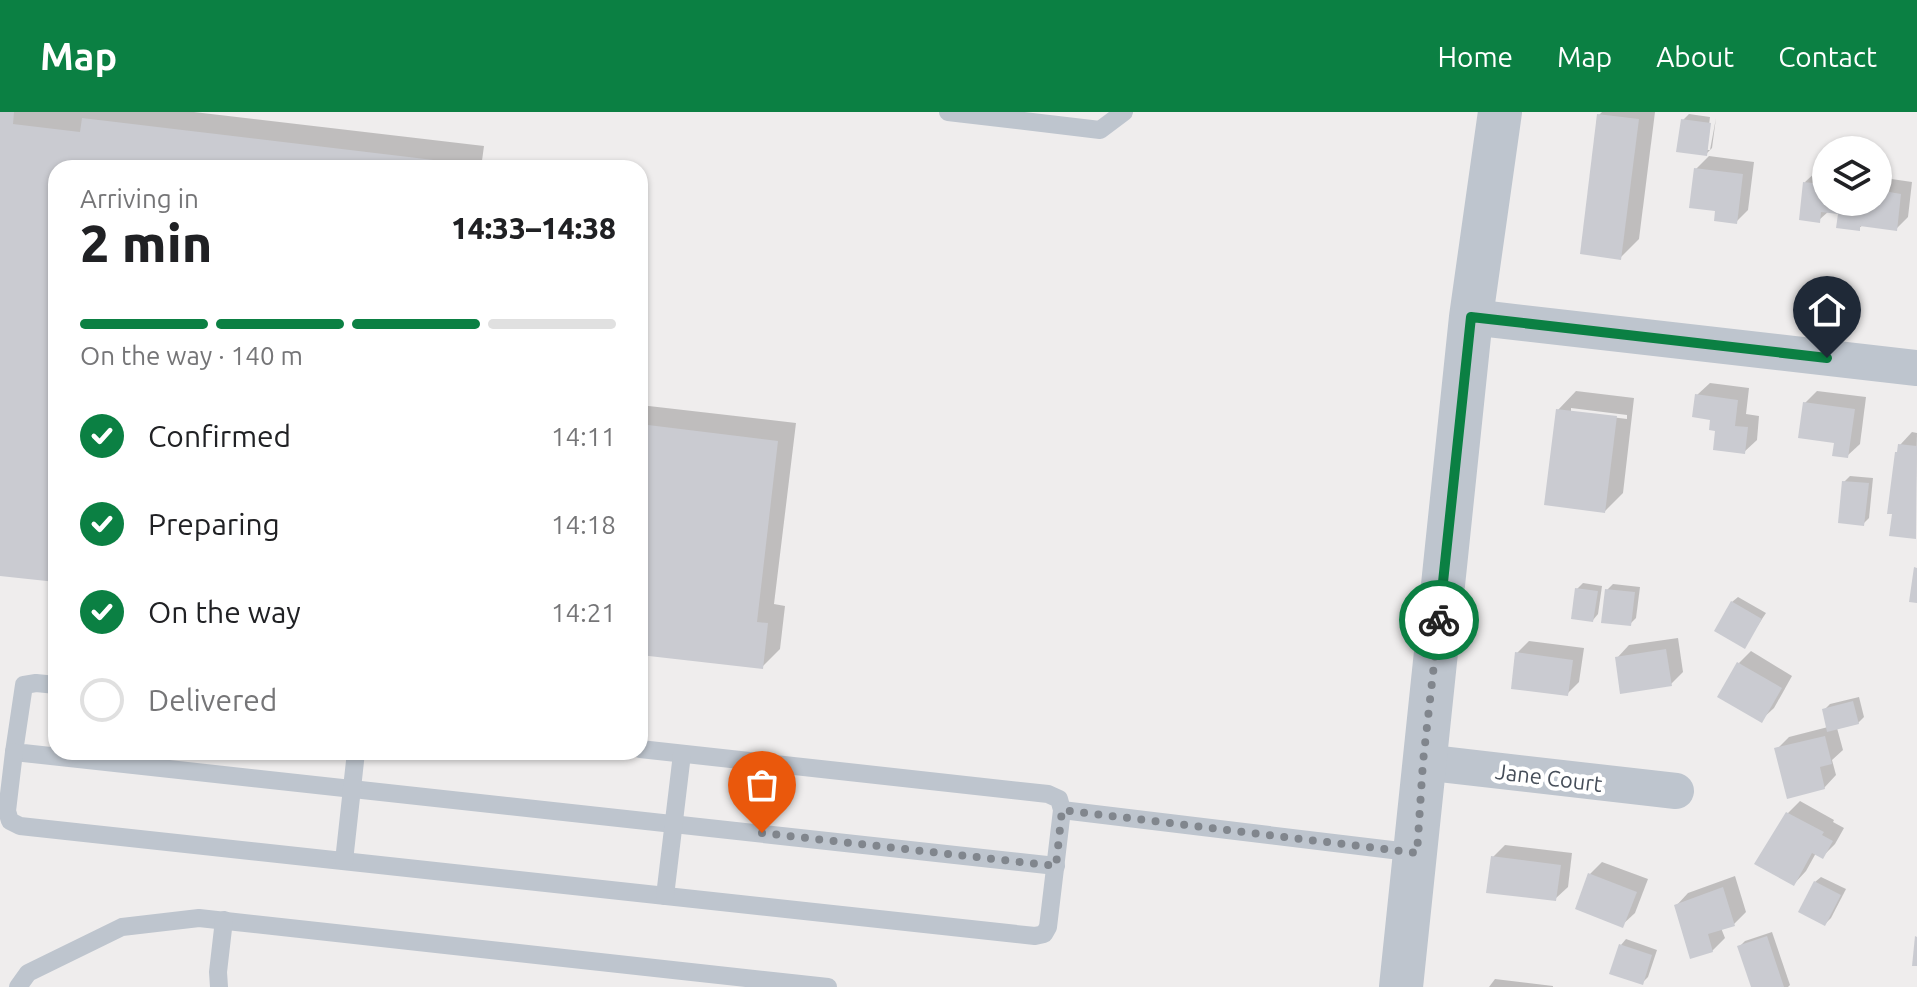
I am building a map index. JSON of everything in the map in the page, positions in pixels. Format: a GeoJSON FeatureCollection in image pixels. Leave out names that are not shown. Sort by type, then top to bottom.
{"type":"FeatureCollection","features":[{"type":"Feature","properties":{"kind":"street"},"geometry":{"type":"LineString","coordinates":[[1401,987],[1471,317],[1500,112]]}},
{"type":"Feature","properties":{"kind":"street"},"geometry":{"type":"LineString","coordinates":[[1471,317],[1917,368]]}},
{"type":"Feature","properties":{"kind":"street","name":"Jane Court"},"geometry":{"type":"LineString","coordinates":[[1423,762],[1676,791]]}},
{"type":"Feature","properties":{"kind":"lane"},"geometry":{"type":"LineString","coordinates":[[948,112],[1100,130],[1124,112]]}},
{"type":"Feature","properties":{"kind":"lane"},"geometry":{"type":"LineString","coordinates":[[48,684],[24,685],[7,811],[10,821],[20,826],[1035,936],[1044,934],[1048,927],[1062,810],[1059,799],[1048,794],[648,750]]}},
{"type":"Feature","properties":{"kind":"lane"},"geometry":{"type":"LineString","coordinates":[[14,752],[48,756]]}},
{"type":"Feature","properties":{"kind":"lane"},"geometry":{"type":"LineString","coordinates":[[665,896],[682,754]]}},
{"type":"Feature","properties":{"kind":"lane"},"geometry":{"type":"LineString","coordinates":[[89,760],[1056,866]]}},
{"type":"Feature","properties":{"kind":"lane"},"geometry":{"type":"LineString","coordinates":[[344,861],[355,760]]}},
{"type":"Feature","properties":{"kind":"lane"},"geometry":{"type":"LineString","coordinates":[[1062,810],[1417,853]]}},
{"type":"Feature","properties":{"kind":"lane"},"geometry":{"type":"LineString","coordinates":[[18,987],[28,973],[122,927],[199,918],[828,987]]}},
{"type":"Feature","properties":{"kind":"lane"},"geometry":{"type":"LineString","coordinates":[[219,987],[224,920]]}},
{"type":"Feature","properties":{"kind":"building"},"geometry":{"type":"Polygon","coordinates":[[[0,112],[14,112],[13,124],[80,132],[82,118],[434,160],[48,160],[48,581],[0,576],[0,112]]]}},
{"type":"Feature","properties":{"kind":"building"},"geometry":{"type":"Polygon","coordinates":[[[1597,114],[1639,119],[1621,260],[1580,254],[1597,114]]]}},
{"type":"Feature","properties":{"kind":"building"},"geometry":{"type":"Polygon","coordinates":[[[1681,119],[1711,123],[1707,156],[1676,152],[1681,119]]]}},
{"type":"Feature","properties":{"kind":"building"},"geometry":{"type":"Polygon","coordinates":[[[1694,168],[1743,174],[1737,224],[1714,221],[1715,211],[1689,208],[1694,168]]]}},
{"type":"Feature","properties":{"kind":"building"},"geometry":{"type":"Polygon","coordinates":[[[1803,182],[1812,183],[1812,216],[1821,216],[1820,223],[1799,220],[1803,182]]]}},
{"type":"Feature","properties":{"kind":"building"},"geometry":{"type":"Polygon","coordinates":[[[1892,192],[1901,194],[1897,231],[1860,226],[1860,231],[1836,228],[1838,216],[1892,216],[1892,192]]]}},
{"type":"Feature","properties":{"kind":"building"},"geometry":{"type":"Polygon","coordinates":[[[1695,394],[1738,400],[1735,426],[1748,427],[1745,454],[1713,450],[1715,431],[1709,430],[1710,420],[1692,417],[1695,394]]]}},
{"type":"Feature","properties":{"kind":"building"},"geometry":{"type":"Polygon","coordinates":[[[1803,402],[1855,409],[1848,458],[1832,456],[1834,443],[1798,438],[1803,402]]]}},
{"type":"Feature","properties":{"kind":"building"},"geometry":{"type":"Polygon","coordinates":[[[1556,409],[1617,416],[1605,513],[1544,505],[1556,409]]]}},
{"type":"Feature","properties":{"kind":"building"},"geometry":{"type":"Polygon","coordinates":[[[648,425],[778,441],[757,622],[768,623],[763,669],[648,656],[648,425]]]}},
{"type":"Feature","properties":{"kind":"building"},"geometry":{"type":"Polygon","coordinates":[[[1898,444],[1917,446],[1916,539],[1889,536],[1892,514],[1887,514],[1898,444]]]}},
{"type":"Feature","properties":{"kind":"building"},"geometry":{"type":"Polygon","coordinates":[[[1842,481],[1869,483],[1864,526],[1838,523],[1842,481]]]}},
{"type":"Feature","properties":{"kind":"building"},"geometry":{"type":"Polygon","coordinates":[[[1914,567],[1917,568],[1917,603],[1909,602],[1914,567]]]}},
{"type":"Feature","properties":{"kind":"building"},"geometry":{"type":"Polygon","coordinates":[[[1575,588],[1598,591],[1593,622],[1571,619],[1575,588]]]}},
{"type":"Feature","properties":{"kind":"building"},"geometry":{"type":"Polygon","coordinates":[[[1605,589],[1635,592],[1631,626],[1601,623],[1605,589]]]}},
{"type":"Feature","properties":{"kind":"building"},"geometry":{"type":"Polygon","coordinates":[[[1731,601],[1762,619],[1745,649],[1714,631],[1731,601]]]}},
{"type":"Feature","properties":{"kind":"building"},"geometry":{"type":"Polygon","coordinates":[[[1666,649],[1672,686],[1620,694],[1615,657],[1666,649]]]}},
{"type":"Feature","properties":{"kind":"building"},"geometry":{"type":"Polygon","coordinates":[[[1515,652],[1573,660],[1568,696],[1511,689],[1515,652]]]}},
{"type":"Feature","properties":{"kind":"building"},"geometry":{"type":"Polygon","coordinates":[[[1737,662],[1782,688],[1762,723],[1717,697],[1737,662]]]}},
{"type":"Feature","properties":{"kind":"building"},"geometry":{"type":"Polygon","coordinates":[[[1853,701],[1859,724],[1827,732],[1822,709],[1853,701]]]}},
{"type":"Feature","properties":{"kind":"building"},"geometry":{"type":"Polygon","coordinates":[[[1825,736],[1832,764],[1820,767],[1825,789],[1787,799],[1774,748],[1825,736]]]}},
{"type":"Feature","properties":{"kind":"building"},"geometry":{"type":"Polygon","coordinates":[[[1786,812],[1824,832],[1822,835],[1833,841],[1823,859],[1812,853],[1794,886],[1754,864],[1786,812]]]}},
{"type":"Feature","properties":{"kind":"building"},"geometry":{"type":"Polygon","coordinates":[[[1491,856],[1561,865],[1556,901],[1486,893],[1491,856]]]}},
{"type":"Feature","properties":{"kind":"building"},"geometry":{"type":"Polygon","coordinates":[[[1588,873],[1637,892],[1623,928],[1575,909],[1588,873]]]}},
{"type":"Feature","properties":{"kind":"building"},"geometry":{"type":"Polygon","coordinates":[[[1814,881],[1841,895],[1825,926],[1798,912],[1814,881]]]}},
{"type":"Feature","properties":{"kind":"building"},"geometry":{"type":"Polygon","coordinates":[[[1723,887],[1735,926],[1708,934],[1713,952],[1690,959],[1674,905],[1723,887]]]}},
{"type":"Feature","properties":{"kind":"building"},"geometry":{"type":"Polygon","coordinates":[[[1767,936],[1784,987],[1751,987],[1737,946],[1767,936]]]}},
{"type":"Feature","properties":{"kind":"building"},"geometry":{"type":"Polygon","coordinates":[[[1915,936],[1917,966],[1912,966],[1915,936]]]}},
{"type":"Feature","properties":{"kind":"building"},"geometry":{"type":"Polygon","coordinates":[[[1619,944],[1652,955],[1643,985],[1609,974],[1619,944]]]}},
{"type":"Feature","properties":{"kind":"way so far"},"geometry":{"type":"LineString","coordinates":[[762,833],[1056,866],[1062,810],[1417,853],[1423,762],[1439,620]]}},
{"type":"Feature","properties":{"kind":"route"},"geometry":{"type":"LineString","coordinates":[[1439,620],[1471,317],[1827,358]]}}]}
